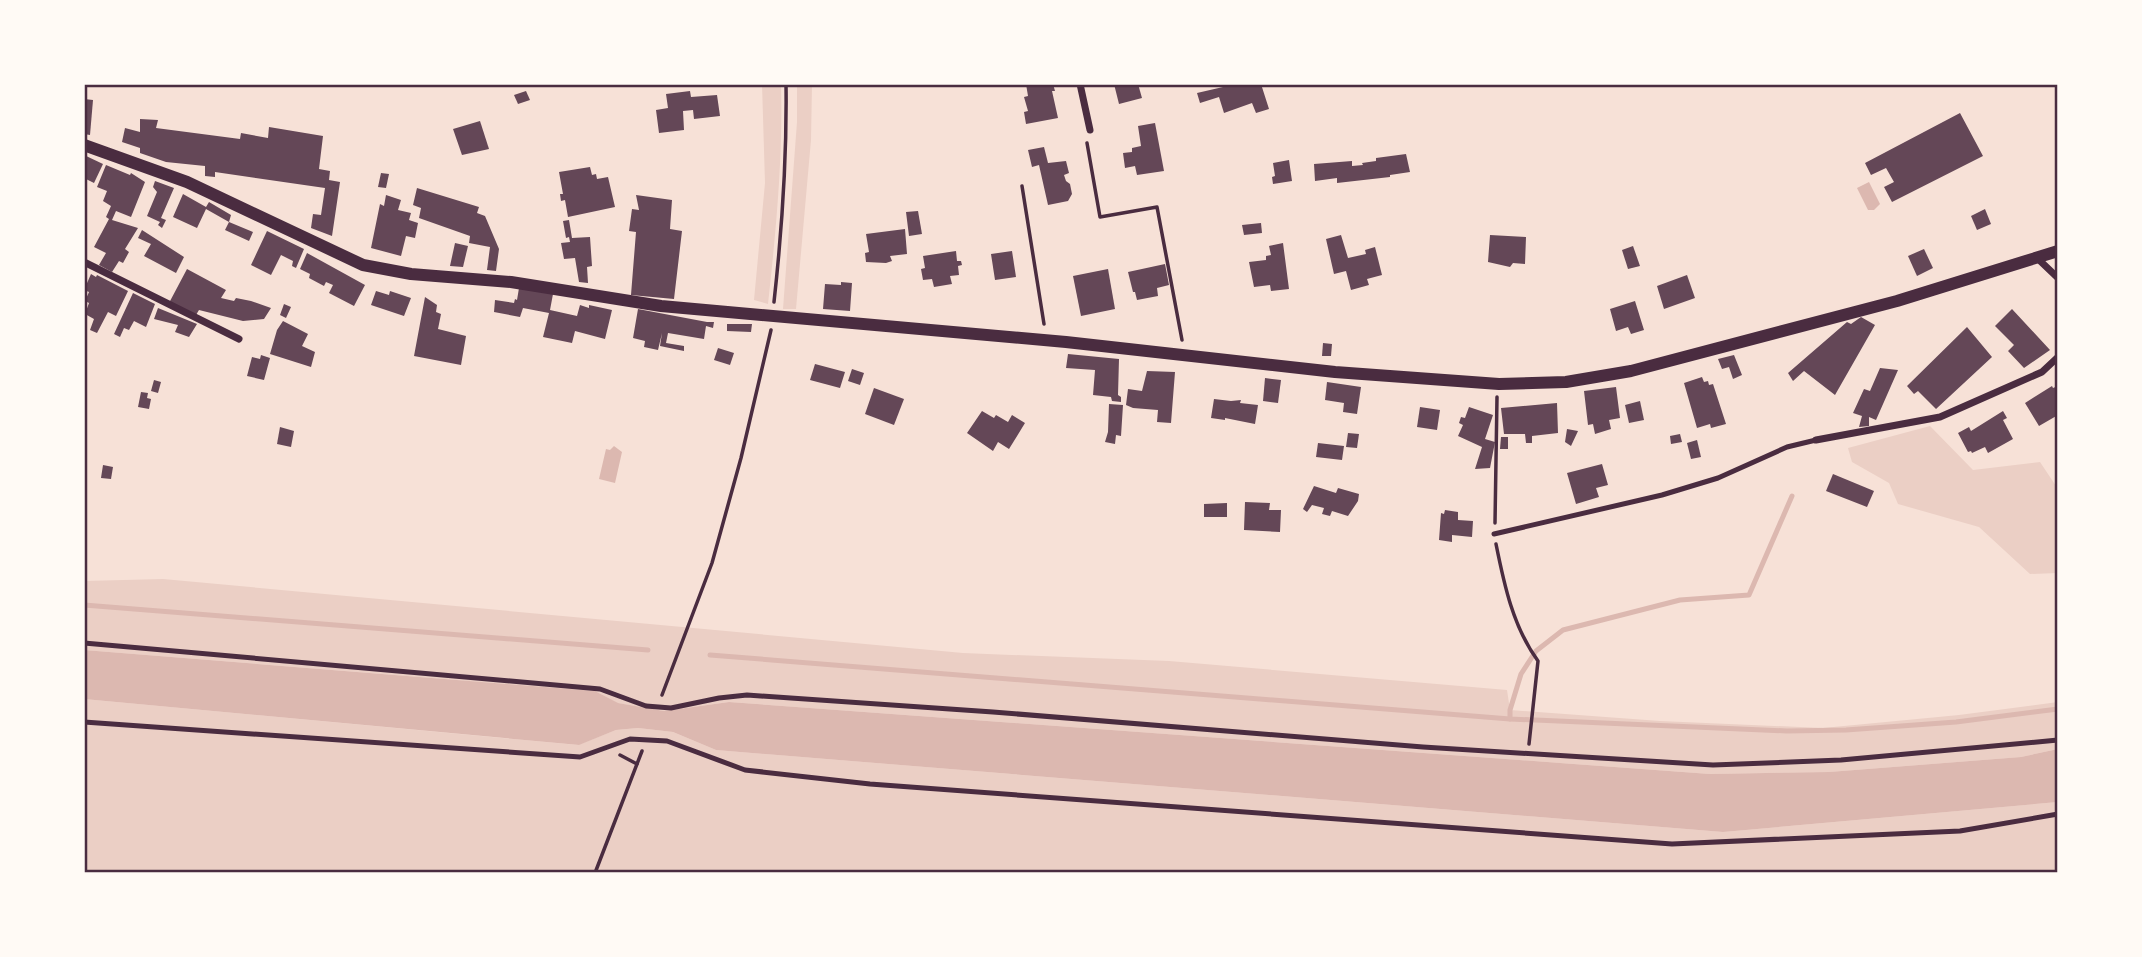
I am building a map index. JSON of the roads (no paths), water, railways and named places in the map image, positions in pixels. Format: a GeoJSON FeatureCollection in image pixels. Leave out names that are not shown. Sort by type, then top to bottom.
{"type":"FeatureCollection","features":[{"type":"Feature","properties":{"kind":"street"},"geometry":{"type":"LineString","coordinates":[[1080,84],[1090,130]]}},
{"type":"Feature","properties":{"kind":"street"},"geometry":{"type":"LineString","coordinates":[[84,145],[187,183],[363,265],[411,274],[511,282],[661,306],[1046,340],[1335,372],[1496,383],[1566,382],[1631,371],[1896,301],[2058,251]]}},
{"type":"Feature","properties":{"kind":"street"},"geometry":{"type":"LineString","coordinates":[[2036,257],[2058,278]]}},
{"type":"Feature","properties":{"kind":"street"},"geometry":{"type":"LineString","coordinates":[[84,262],[239,339]]}},
{"type":"Feature","properties":{"kind":"street"},"geometry":{"type":"LineString","coordinates":[[1816,440],[1940,417],[2042,372],[2058,357]]}},
{"type":"Feature","properties":{"kind":"lane"},"geometry":{"type":"LineString","coordinates":[[1494,534],[1662,495],[1718,478],[1787,447],[1816,440]]}},
{"type":"Feature","properties":{"kind":"lane"},"geometry":{"type":"LineString","coordinates":[[84,643],[600,689],[646,706],[671,708],[747,695],[1672,763],[1756,764],[1909,755],[2058,740]]}},
{"type":"Feature","properties":{"kind":"lane"},"geometry":{"type":"LineString","coordinates":[[84,722],[580,757],[630,739],[667,741],[745,770],[870,783],[1672,844],[1960,831],[2058,814]]}},
{"type":"Feature","properties":{"kind":"waterway"},"geometry":{"type":"LineString","coordinates":[[1510,719],[1510,710],[1521,674],[1536,651],[1563,630],[1680,600],[1749,595],[1792,496]]}},
{"type":"Feature","properties":{"kind":"waterway"},"geometry":{"type":"LineString","coordinates":[[84,605],[648,650]]}},
{"type":"Feature","properties":{"kind":"waterway"},"geometry":{"type":"LineString","coordinates":[[710,655],[1510,719],[1787,731],[1846,730],[1956,722],[2058,709]]}}]}
